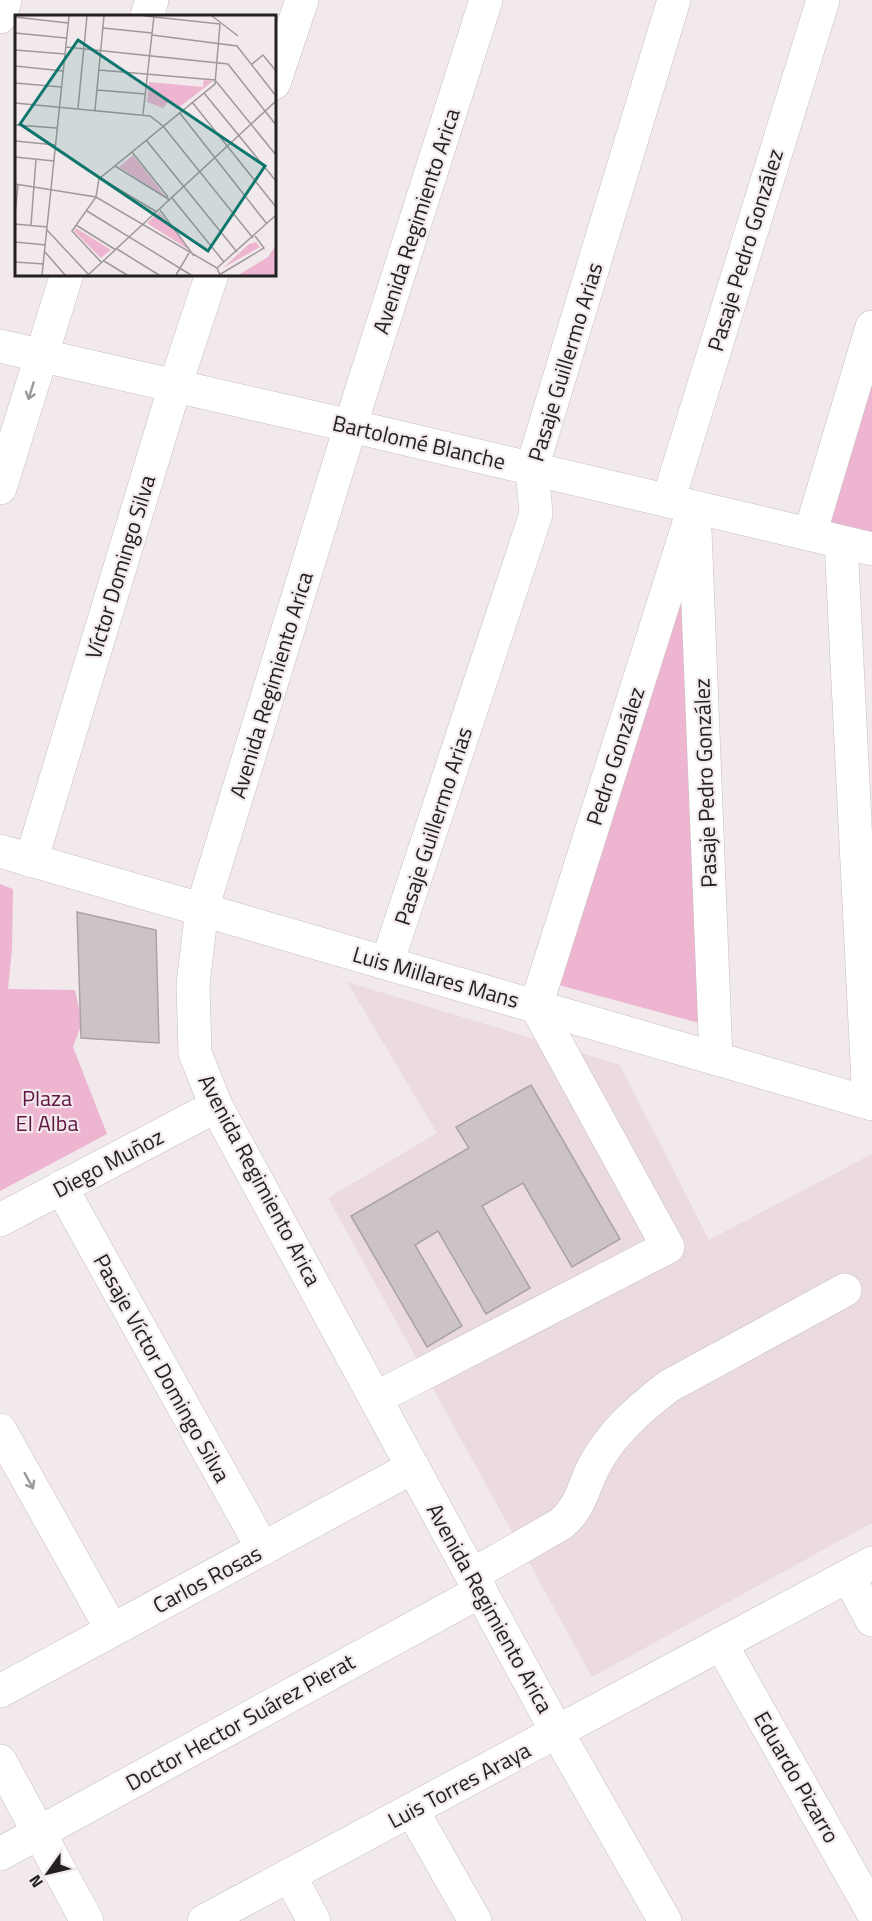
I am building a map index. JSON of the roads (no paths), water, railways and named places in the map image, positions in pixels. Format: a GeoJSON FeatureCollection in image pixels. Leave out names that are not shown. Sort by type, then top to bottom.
{"type":"FeatureCollection","features":[{"type":"Feature","properties":{"kind":"street"},"geometry":{"type":"LineString","coordinates":[[0,17],[5,0]]}},
{"type":"Feature","properties":{"kind":"street"},"geometry":{"type":"LineString","coordinates":[[147,15],[152,0]]}},
{"type":"Feature","properties":{"kind":"street"},"geometry":{"type":"LineString","coordinates":[[276,78],[302,0]]}},
{"type":"Feature","properties":{"kind":"street","name":"Avenida Regimiento Arica"},"geometry":{"type":"LineString","coordinates":[[486,0],[351,426],[202,909],[193,984],[195,1053],[216,1106],[557,1732],[665,1921]]}},
{"type":"Feature","properties":{"kind":"street","name":"Pasaje Guillermo Arias"},"geometry":{"type":"LineString","coordinates":[[387,963],[536,514],[532,468],[674,0]]}},
{"type":"Feature","properties":{"kind":"street","name":"Pasaje Pedro González"},"geometry":{"type":"LineString","coordinates":[[716,1059],[681,504],[823,0]]}},
{"type":"Feature","properties":{"kind":"street"},"geometry":{"type":"LineString","coordinates":[[0,488],[66,276]]}},
{"type":"Feature","properties":{"kind":"street","name":"Víctor Domingo Silva"},"geometry":{"type":"LineString","coordinates":[[31,861],[211,276]]}},
{"type":"Feature","properties":{"kind":"street"},"geometry":{"type":"LineString","coordinates":[[810,534],[872,327]]}},
{"type":"Feature","properties":{"kind":"street","name":"Bartolomé Blanche"},"geometry":{"type":"LineString","coordinates":[[0,346],[532,468],[857,546]]}},
{"type":"Feature","properties":{"kind":"street","name":"Pedro González"},"geometry":{"type":"LineString","coordinates":[[536,1006],[681,504]]}},
{"type":"Feature","properties":{"kind":"street"},"geometry":{"type":"LineString","coordinates":[[857,546],[870,1103]]}},
{"type":"Feature","properties":{"kind":"street","name":"Luis Millares Mans"},"geometry":{"type":"LineString","coordinates":[[0,851],[870,1103]]}},
{"type":"Feature","properties":{"kind":"street"},"geometry":{"type":"LineString","coordinates":[[376,1398],[668,1247],[536,1006]]}},
{"type":"Feature","properties":{"kind":"street","name":"Diego Muñoz"},"geometry":{"type":"LineString","coordinates":[[0,1220],[216,1106]]}},
{"type":"Feature","properties":{"kind":"street","name":"Pasaje Víctor Domingo Silva"},"geometry":{"type":"LineString","coordinates":[[61,1187],[263,1548]]}},
{"type":"Feature","properties":{"kind":"street","name":"Doctor Hector Suárez Pierat"},"geometry":{"type":"LineString","coordinates":[[0,1854],[476,1583],[571,1516],[603,1451],[622,1426],[644,1405],[669,1386],[845,1290]]}},
{"type":"Feature","properties":{"kind":"street"},"geometry":{"type":"LineString","coordinates":[[0,1430],[112,1630]]}},
{"type":"Feature","properties":{"kind":"street","name":"Carlos Rosas"},"geometry":{"type":"LineString","coordinates":[[0,1691],[413,1467]]}},
{"type":"Feature","properties":{"kind":"street"},"geometry":{"type":"LineString","coordinates":[[860,1570],[872,1620]]}},
{"type":"Feature","properties":{"kind":"street","name":"Luis Torres Araya"},"geometry":{"type":"LineString","coordinates":[[204,1921],[860,1570]]}},
{"type":"Feature","properties":{"kind":"street","name":"Eduardo Pizarro"},"geometry":{"type":"LineString","coordinates":[[721,1644],[872,1911]]}},
{"type":"Feature","properties":{"kind":"street"},"geometry":{"type":"LineString","coordinates":[[0,1761],[87,1921]]}},
{"type":"Feature","properties":{"kind":"street"},"geometry":{"type":"LineString","coordinates":[[412,1810],[475,1921]]}},
{"type":"Feature","properties":{"kind":"street"},"geometry":{"type":"LineString","coordinates":[[289,1875],[314,1921]]}},
{"type":"Feature","properties":{"kind":"park label","name":"Plaza El Alba"},"geometry":{"type":"Point","coordinates":[47,1110]}}]}
